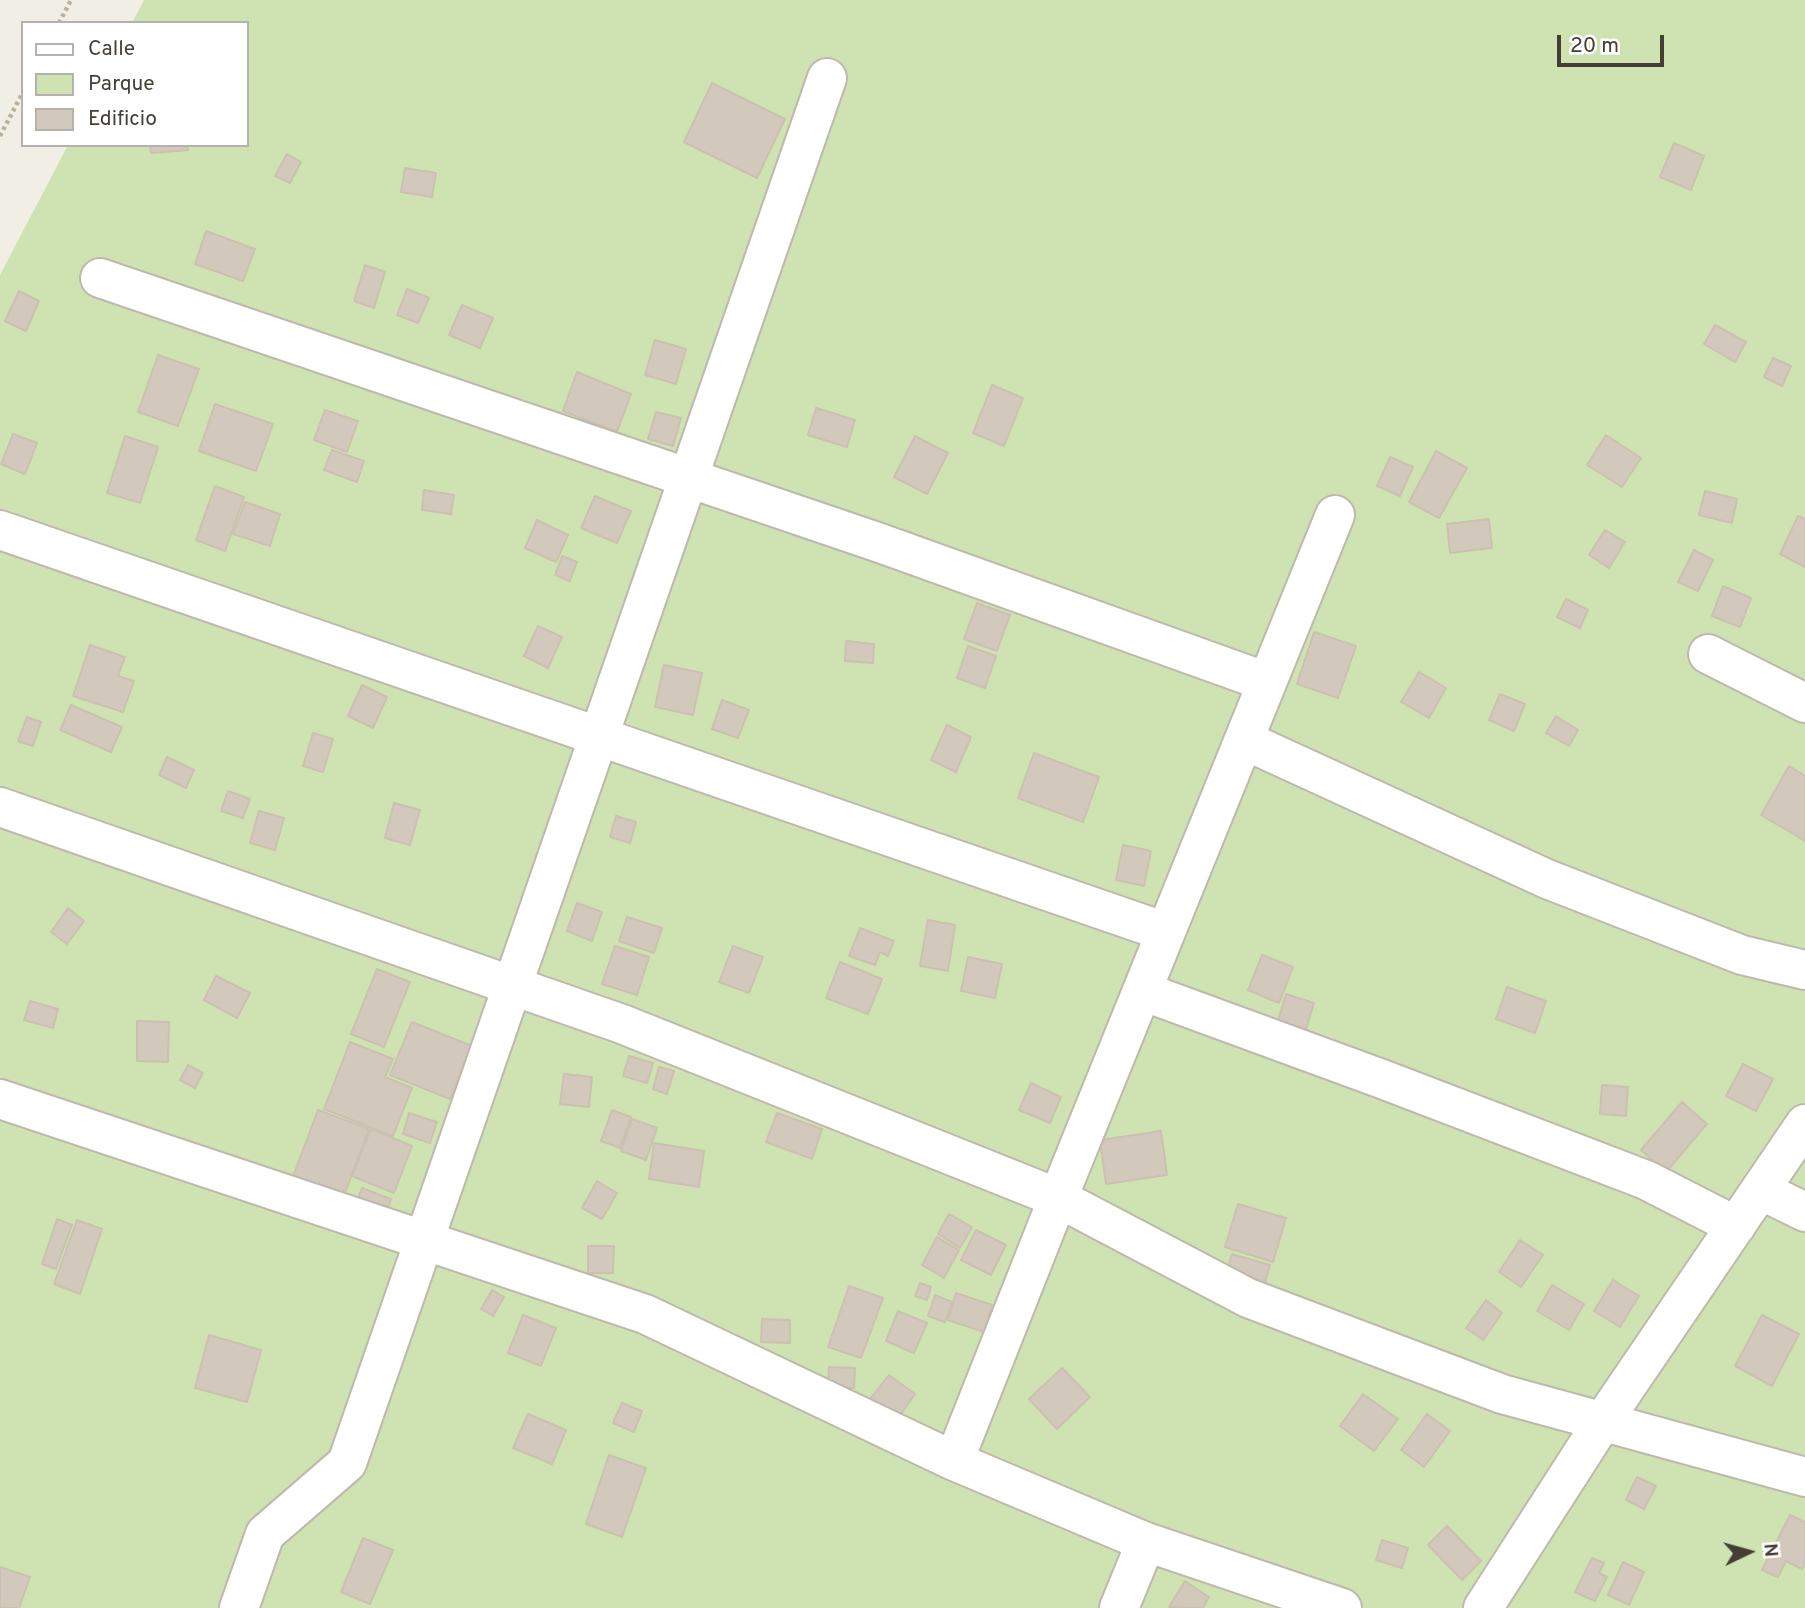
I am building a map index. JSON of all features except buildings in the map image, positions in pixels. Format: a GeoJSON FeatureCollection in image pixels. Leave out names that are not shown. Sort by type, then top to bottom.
{"type":"FeatureCollection","features":[{"type":"Feature","properties":{"kind":"street"},"geometry":{"type":"LineString","coordinates":[[239,1608],[265,1534],[347,1463],[827,78]]}},
{"type":"Feature","properties":{"kind":"street"},"geometry":{"type":"LineString","coordinates":[[100,278],[880,543],[1267,682]]}},
{"type":"Feature","properties":{"kind":"street"},"geometry":{"type":"LineString","coordinates":[[954,1461],[1335,515]]}},
{"type":"Feature","properties":{"kind":"street"},"geometry":{"type":"LineString","coordinates":[[0,530],[1166,932]]}},
{"type":"Feature","properties":{"kind":"street"},"geometry":{"type":"LineString","coordinates":[[1708,654],[1805,703]]}},
{"type":"Feature","properties":{"kind":"street"},"geometry":{"type":"LineString","coordinates":[[1244,740],[1547,879],[1742,955],[1805,970]]}},
{"type":"Feature","properties":{"kind":"street"},"geometry":{"type":"LineString","coordinates":[[0,807],[622,1024],[1058,1198],[1248,1298],[1502,1394],[1805,1477]]}},
{"type":"Feature","properties":{"kind":"street"},"geometry":{"type":"LineString","coordinates":[[1142,991],[1646,1180],[1736,1226]]}},
{"type":"Feature","properties":{"kind":"street"},"geometry":{"type":"LineString","coordinates":[[0,1099],[645,1314],[954,1461],[1146,1542],[1342,1608]]}},
{"type":"Feature","properties":{"kind":"street"},"geometry":{"type":"LineString","coordinates":[[1483,1608],[1602,1422],[1805,1124]]}},
{"type":"Feature","properties":{"kind":"street"},"geometry":{"type":"LineString","coordinates":[[1760,1190],[1805,1212]]}},
{"type":"Feature","properties":{"kind":"street"},"geometry":{"type":"LineString","coordinates":[[1119,1608],[1146,1542]]}},
{"type":"Feature","properties":{"kind":"path"},"geometry":{"type":"LineString","coordinates":[[60,21],[71,0]]}},
{"type":"Feature","properties":{"kind":"path"},"geometry":{"type":"LineString","coordinates":[[0,136],[21,96]]}},
{"type":"Feature","properties":{"kind":"green space"},"geometry":{"type":"Polygon","coordinates":[[[144,0],[1805,0],[1805,1608],[0,1608],[0,275],[67,147],[248,147],[248,21],[133,21],[144,0]]]}}]}
